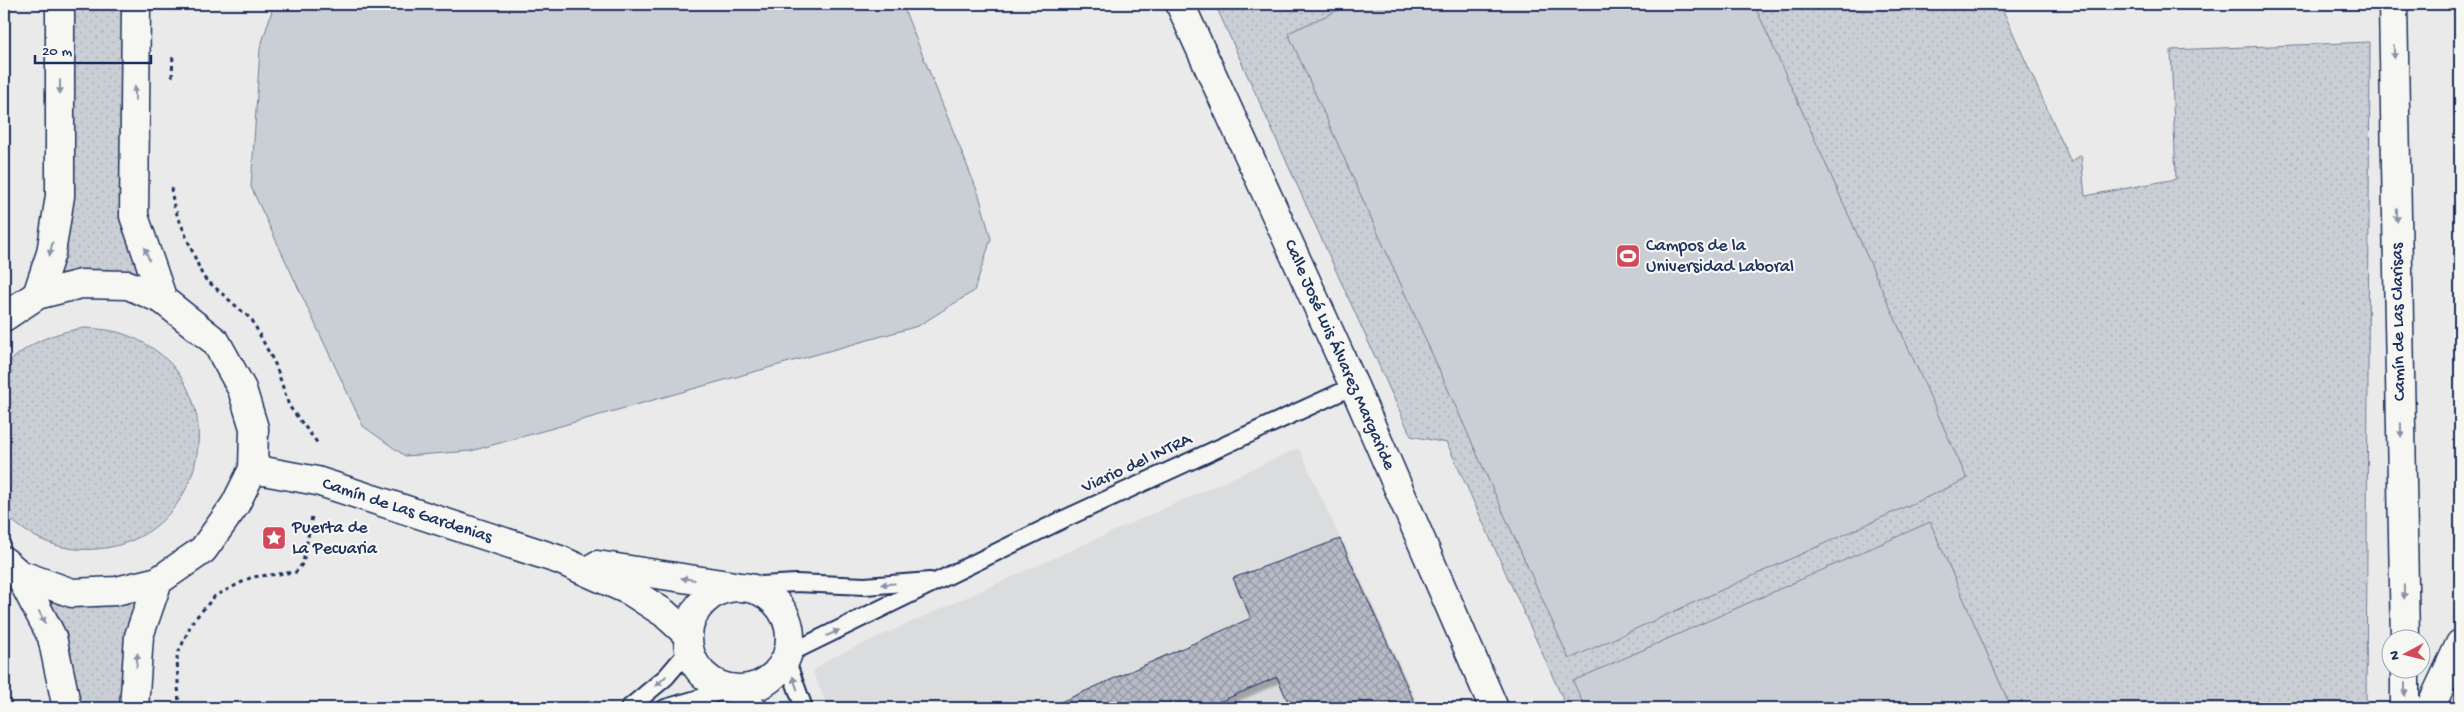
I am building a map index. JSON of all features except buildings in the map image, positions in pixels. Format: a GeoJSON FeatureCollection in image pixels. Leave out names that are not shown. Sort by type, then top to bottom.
{"type":"FeatureCollection","features":[{"type":"Feature","properties":{"kind":"main road"},"geometry":{"type":"LineString","coordinates":[[37,295],[51,253],[60,196],[60,4]]}},
{"type":"Feature","properties":{"kind":"main road"},"geometry":{"type":"LineString","coordinates":[[136,4],[134,216],[163,300]]}},
{"type":"Feature","properties":{"kind":"main road","name":"Calle José Luis Álvarez Margaride"},"geometry":{"type":"LineString","coordinates":[[1180,4],[1354,386],[1494,708]]}},
{"type":"Feature","properties":{"kind":"main road","name":"Camín de Las Clarisas"},"geometry":{"type":"LineString","coordinates":[[2394,4],[2405,630]]}},
{"type":"Feature","properties":{"kind":"main road"},"geometry":{"type":"LineString","coordinates":[[4,318],[37,295],[81,284],[128,285],[163,300],[216,342],[242,389],[254,428],[253,469],[235,505],[203,550],[158,581],[116,592],[72,593],[11,568]]}},
{"type":"Feature","properties":{"kind":"main road","name":"Camín de Las Gardenias"},"geometry":{"type":"LineString","coordinates":[[253,469],[317,481],[560,560],[630,591],[664,613],[688,642]]}},
{"type":"Feature","properties":{"kind":"main road","name":"Camín de Las Gardenias"},"geometry":{"type":"LineString","coordinates":[[560,560],[739,586]]}},
{"type":"Feature","properties":{"kind":"main road"},"geometry":{"type":"LineString","coordinates":[[11,568],[52,637],[66,708]]}},
{"type":"Feature","properties":{"kind":"main road"},"geometry":{"type":"LineString","coordinates":[[134,708],[139,636],[158,581]]}},
{"type":"Feature","properties":{"kind":"main road"},"geometry":{"type":"LineString","coordinates":[[739,586],[758,589],[771,597],[781,608],[788,623],[791,638],[787,656],[778,671],[766,681],[752,688],[734,689],[716,684],[704,676],[694,664],[688,642],[690,620],[698,606],[708,596],[722,589],[739,586]]}},
{"type":"Feature","properties":{"kind":"main road"},"geometry":{"type":"LineString","coordinates":[[2430,708],[2460,644]]}},
{"type":"Feature","properties":{"kind":"main road"},"geometry":{"type":"LineString","coordinates":[[2405,680],[2405,708]]}},
{"type":"Feature","properties":{"kind":"lane","name":"Viario del INTRA"},"geometry":{"type":"LineString","coordinates":[[787,656],[937,580],[1064,519],[1354,386]]}},
{"type":"Feature","properties":{"kind":"lane"},"geometry":{"type":"LineString","coordinates":[[739,586],[796,583],[865,586],[937,580]]}},
{"type":"Feature","properties":{"kind":"lane"},"geometry":{"type":"LineString","coordinates":[[629,708],[666,677],[688,642]]}},
{"type":"Feature","properties":{"kind":"lane"},"geometry":{"type":"LineString","coordinates":[[787,656],[804,708]]}},
{"type":"Feature","properties":{"kind":"lane"},"geometry":{"type":"LineString","coordinates":[[664,708],[734,689],[760,708]]}},
{"type":"Feature","properties":{"kind":"shaded area"},"geometry":{"type":"Polygon","coordinates":[[[60,4],[136,4],[134,154],[163,300],[37,295],[51,253],[60,4]]]}},
{"type":"Feature","properties":{"kind":"shaded area"},"geometry":{"type":"Polygon","coordinates":[[[274,4],[902,4],[979,195],[991,239],[974,291],[918,326],[471,451],[405,456],[363,426],[251,187],[260,49],[274,4]]]}},
{"type":"Feature","properties":{"kind":"shaded area"},"geometry":{"type":"Polygon","coordinates":[[[1215,4],[2000,4],[2071,162],[2081,155],[2085,196],[2176,179],[2171,50],[2370,42],[2366,708],[1567,708],[1447,443],[1411,436],[1215,4]]]}},
{"type":"Feature","properties":{"kind":"shaded area","name":"Campos de la Universidad Laboral"},"geometry":{"type":"Polygon","coordinates":[[[1352,4],[1754,4],[1967,479],[1569,659],[1288,33],[1352,4]]]}},
{"type":"Feature","properties":{"kind":"shaded area"},"geometry":{"type":"Polygon","coordinates":[[[85,328],[124,334],[166,359],[188,390],[198,426],[195,463],[181,498],[156,526],[120,545],[76,549],[46,542],[36,537],[18,526],[4,511],[4,367],[22,351],[41,340],[85,328]]]}},
{"type":"Feature","properties":{"kind":"shaded area"},"geometry":{"type":"Polygon","coordinates":[[[1299,448],[1417,708],[828,708],[813,672],[827,660],[1299,448]]]}},
{"type":"Feature","properties":{"kind":"shaded area"},"geometry":{"type":"Polygon","coordinates":[[[1930,522],[2011,708],[1585,708],[1573,681],[1930,522]]]}},
{"type":"Feature","properties":{"kind":"shaded area"},"geometry":{"type":"Polygon","coordinates":[[[19,575],[72,593],[158,581],[134,708],[67,708],[19,575]]]}},
{"type":"Feature","properties":{"kind":"shaded area"},"geometry":{"type":"Polygon","coordinates":[[[2460,644],[2460,708],[2430,708],[2460,644]]]}},
{"type":"Feature","properties":{"kind":"place","name":"Campos de la Universidad Laboral"},"geometry":{"type":"Point","coordinates":[1628,256]}},
{"type":"Feature","properties":{"kind":"place","name":"Puerta de La Pecuaria"},"geometry":{"type":"Point","coordinates":[274,538]}}]}
